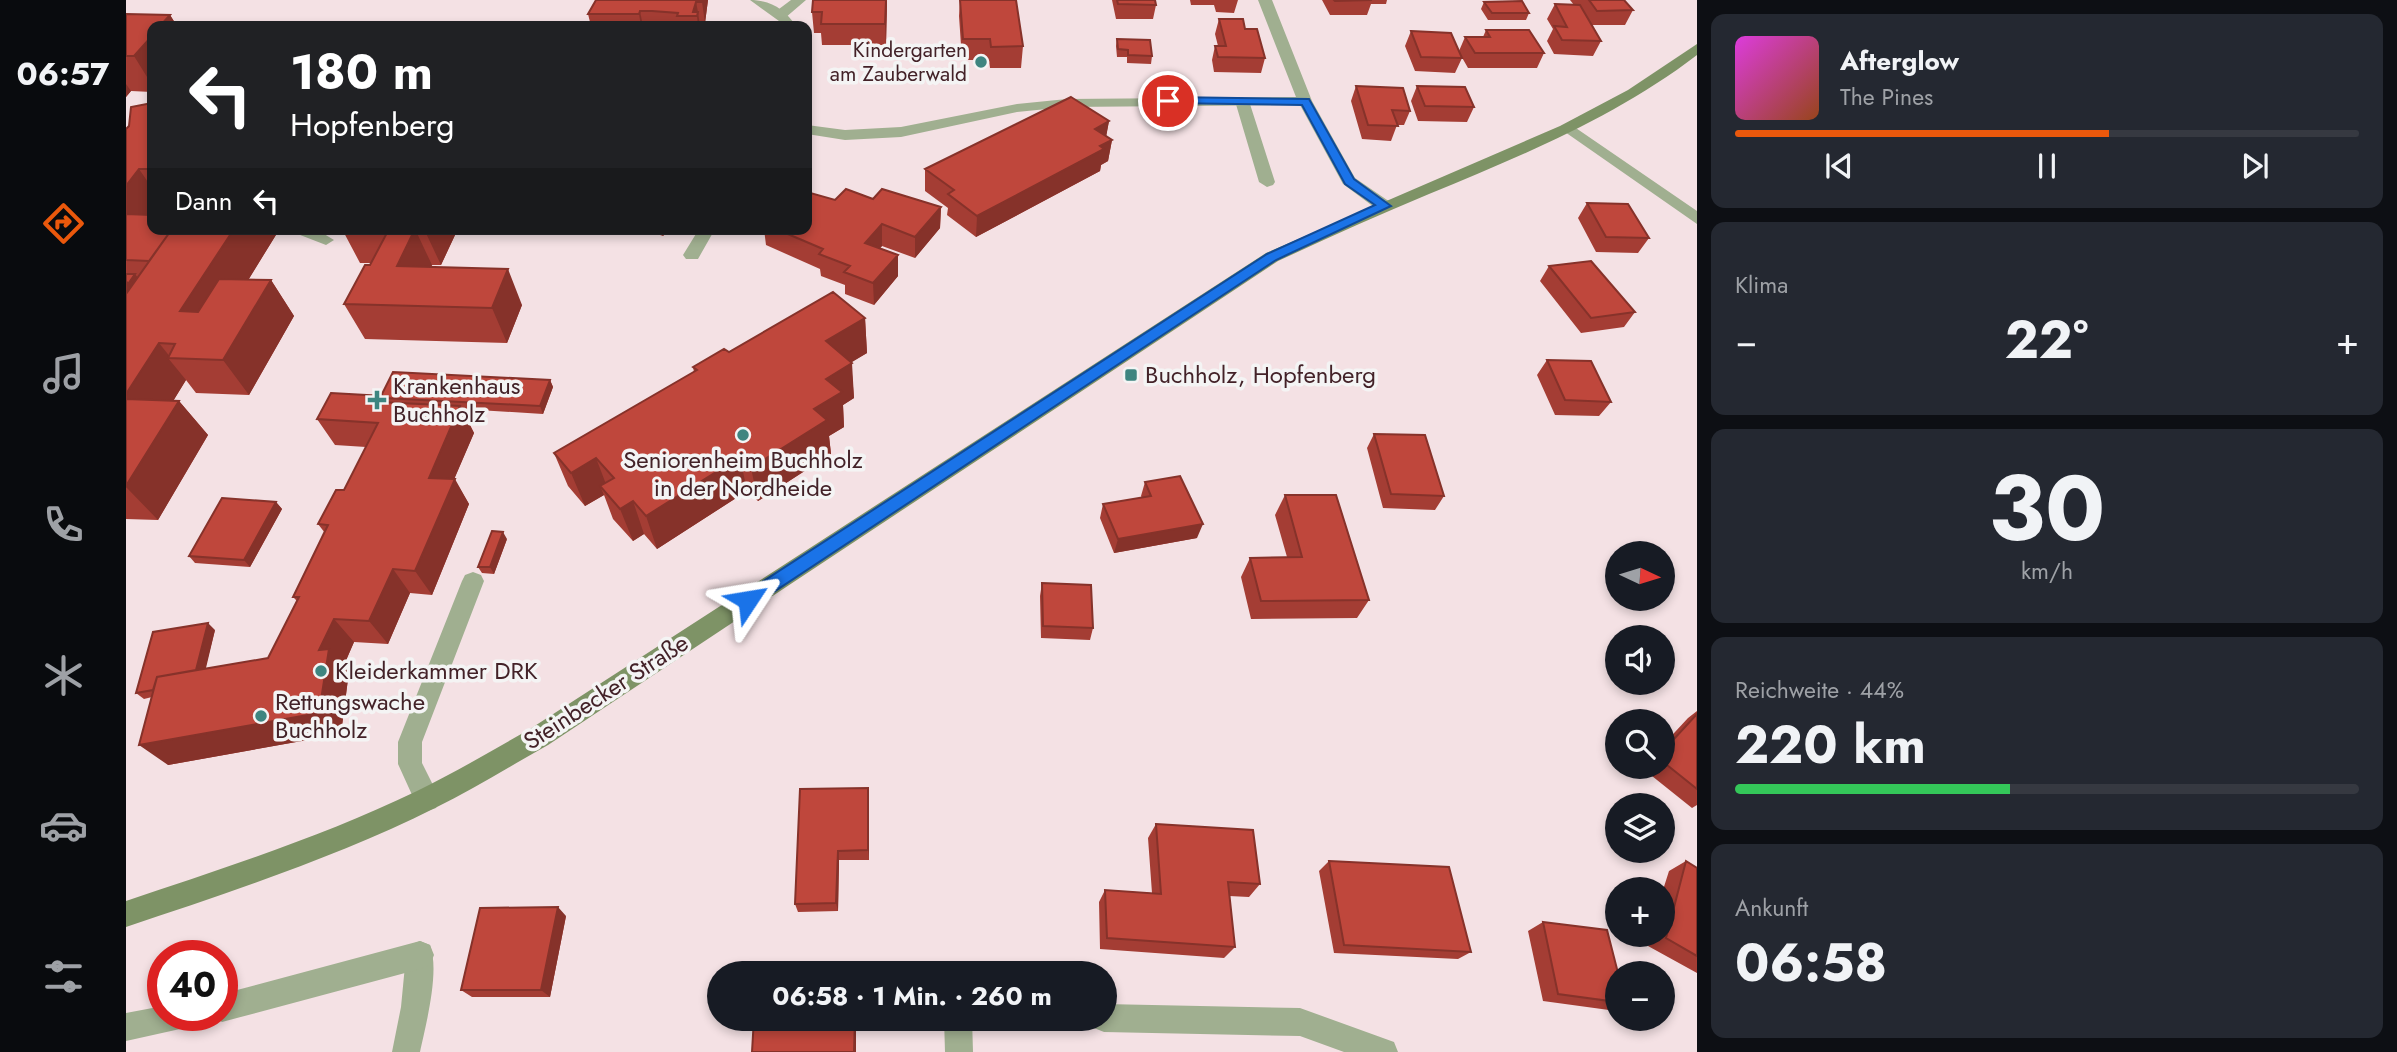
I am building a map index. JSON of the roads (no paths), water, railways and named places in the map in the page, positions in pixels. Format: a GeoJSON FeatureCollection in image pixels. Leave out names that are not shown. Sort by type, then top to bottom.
{"type":"FeatureCollection","features":[{"type":"Feature","properties":{"kind":"street"},"geometry":{"type":"LineString","coordinates":[[757,0],[784,21],[799,0]]}},
{"type":"Feature","properties":{"kind":"street"},"geometry":{"type":"LineString","coordinates":[[1265,0],[1305,102],[1349,181],[1384,206]]}},
{"type":"Feature","properties":{"kind":"street","name":"Steinbecker Straße"},"geometry":{"type":"LineString","coordinates":[[126,914],[314,848],[427,799],[539,737],[1272,257],[1384,206],[1570,129],[1633,96],[1695,52]]}},
{"type":"Feature","properties":{"kind":"street"},"geometry":{"type":"LineString","coordinates":[[1242,101],[1267,182]]}},
{"type":"Feature","properties":{"kind":"street"},"geometry":{"type":"LineString","coordinates":[[812,131],[845,135],[901,132],[1017,108],[1068,103],[1305,102]]}},
{"type":"Feature","properties":{"kind":"street"},"geometry":{"type":"LineString","coordinates":[[1570,129],[1697,219]]}},
{"type":"Feature","properties":{"kind":"street"},"geometry":{"type":"LineString","coordinates":[[315,235],[326,240]]}},
{"type":"Feature","properties":{"kind":"street"},"geometry":{"type":"LineString","coordinates":[[692,255],[704,235]]}},
{"type":"Feature","properties":{"kind":"street"},"geometry":{"type":"LineString","coordinates":[[427,799],[410,764],[410,743],[473,581]]}},
{"type":"Feature","properties":{"kind":"street"},"geometry":{"type":"LineString","coordinates":[[238,1004],[420,955],[415,1007],[406,1052]]}},
{"type":"Feature","properties":{"kind":"street"},"geometry":{"type":"LineString","coordinates":[[1117,1018],[1300,1022],[1384,1052]]}},
{"type":"Feature","properties":{"kind":"street"},"geometry":{"type":"LineString","coordinates":[[126,1027],[147,1023]]}},
{"type":"Feature","properties":{"kind":"street"},"geometry":{"type":"LineString","coordinates":[[958,1031],[959,1052]]}},
{"type":"Feature","properties":{"kind":"place","name":"Kindergarten am Zauberwald"},"geometry":{"type":"Point","coordinates":[981,62]}},
{"type":"Feature","properties":{"kind":"place","name":"Buchholz, Hopfenberg"},"geometry":{"type":"Point","coordinates":[1131,375]}},
{"type":"Feature","properties":{"kind":"place","name":"Krankenhaus Buchholz"},"geometry":{"type":"Point","coordinates":[377,400]}},
{"type":"Feature","properties":{"kind":"place","name":"Seniorenheim Buchholz in der Nordheide"},"geometry":{"type":"Point","coordinates":[743,435]}},
{"type":"Feature","properties":{"kind":"place","name":"Kleiderkammer DRK"},"geometry":{"type":"Point","coordinates":[321,671]}},
{"type":"Feature","properties":{"kind":"place","name":"Rettungswache Buchholz"},"geometry":{"type":"Point","coordinates":[261,716]}}]}
